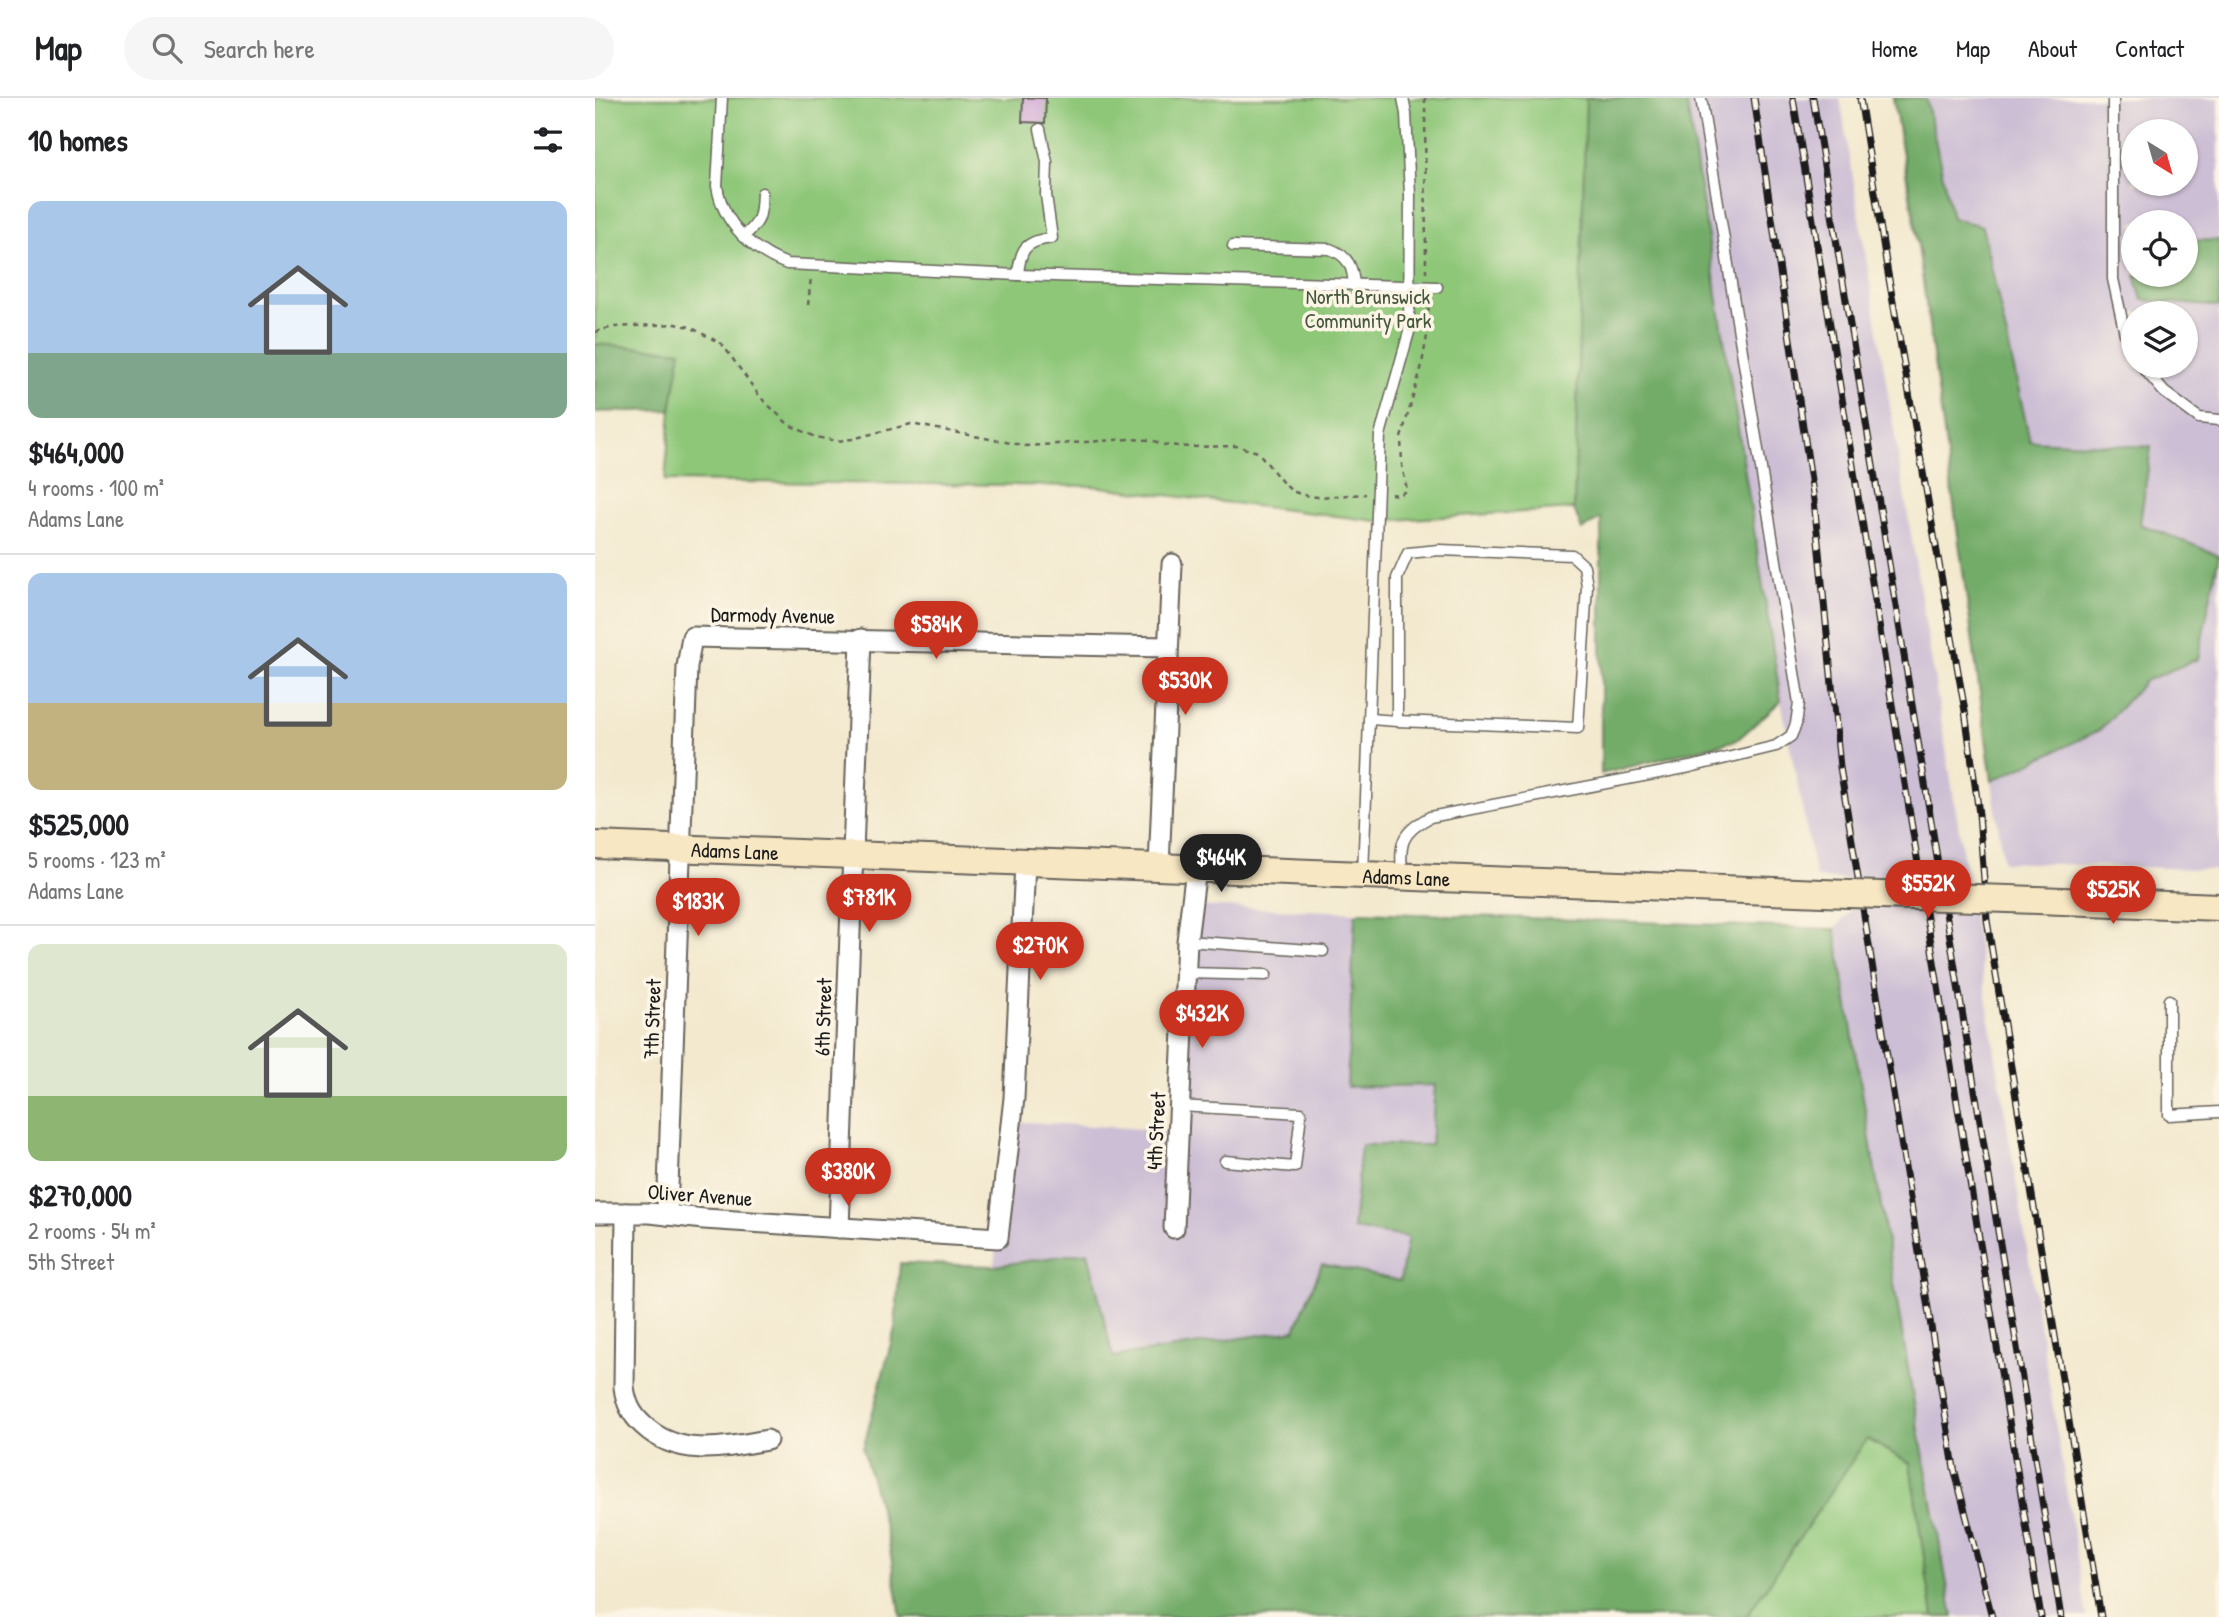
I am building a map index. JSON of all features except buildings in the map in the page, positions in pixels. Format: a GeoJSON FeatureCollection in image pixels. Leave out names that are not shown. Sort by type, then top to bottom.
{"type":"FeatureCollection","features":[{"type":"Feature","properties":{"kind":"street"},"geometry":{"type":"LineString","coordinates":[[1159,867],[1172,564]]}},
{"type":"Feature","properties":{"kind":"street","name":"Darmody Avenue"},"geometry":{"type":"LineString","coordinates":[[689,657],[692,637],[1167,647]]}},
{"type":"Feature","properties":{"kind":"street","name":"6th Street"},"geometry":{"type":"LineString","coordinates":[[839,1228],[861,639]]}},
{"type":"Feature","properties":{"kind":"street","name":"7th Street"},"geometry":{"type":"LineString","coordinates":[[667,1215],[689,657]]}},
{"type":"Feature","properties":{"kind":"street","name":"Adams Lane"},"geometry":{"type":"LineString","coordinates":[[595,845],[2219,906]]}},
{"type":"Feature","properties":{"kind":"street","name":"Oliver Avenue"},"geometry":{"type":"LineString","coordinates":[[595,1213],[667,1215],[998,1238],[1014,1098],[1025,863]]}},
{"type":"Feature","properties":{"kind":"street","name":"4th Street"},"geometry":{"type":"LineString","coordinates":[[1174,1228],[1187,941],[1196,869]]}},
{"type":"Feature","properties":{"kind":"street"},"geometry":{"type":"LineString","coordinates":[[626,1213],[624,1387],[626,1402],[635,1417],[655,1436],[682,1448],[720,1449],[767,1440]]}},
{"type":"Feature","properties":{"kind":"lane"},"geometry":{"type":"LineString","coordinates":[[722,98],[717,186],[724,210],[743,237],[771,258],[787,264],[1018,275],[1437,287]]}},
{"type":"Feature","properties":{"kind":"lane"},"geometry":{"type":"LineString","coordinates":[[1363,875],[1380,435],[1409,332],[1411,288],[1406,98]]}},
{"type":"Feature","properties":{"kind":"lane"},"geometry":{"type":"LineString","coordinates":[[1402,876],[1401,850],[1404,836],[1414,826],[1430,817],[1651,775],[1776,746],[1791,736],[1796,724],[1799,703],[1701,98]]}},
{"type":"Feature","properties":{"kind":"lane"},"geometry":{"type":"LineString","coordinates":[[2113,98],[2113,279],[2121,316]]}},
{"type":"Feature","properties":{"kind":"lane"},"geometry":{"type":"LineString","coordinates":[[1018,275],[1021,254],[1025,247],[1032,242],[1052,238],[1047,194],[1047,162],[1040,129]]}},
{"type":"Feature","properties":{"kind":"lane"},"geometry":{"type":"LineString","coordinates":[[743,237],[757,225],[761,215],[762,193]]}},
{"type":"Feature","properties":{"kind":"lane"},"geometry":{"type":"LineString","coordinates":[[1233,246],[1330,249],[1339,252],[1351,264],[1354,286]]}},
{"type":"Feature","properties":{"kind":"lane"},"geometry":{"type":"LineString","coordinates":[[2152,378],[2164,392],[2199,418],[2219,420]]}},
{"type":"Feature","properties":{"kind":"lane"},"geometry":{"type":"LineString","coordinates":[[1370,719],[1398,721],[1578,728],[1586,600],[1584,566],[1572,555],[1439,551],[1408,553],[1397,578],[1398,721]]}},
{"type":"Feature","properties":{"kind":"lane"},"geometry":{"type":"LineString","coordinates":[[1187,941],[1323,951]]}},
{"type":"Feature","properties":{"kind":"lane"},"geometry":{"type":"LineString","coordinates":[[1186,973],[1266,975]]}},
{"type":"Feature","properties":{"kind":"lane"},"geometry":{"type":"LineString","coordinates":[[2169,1000],[2169,1115],[2219,1112]]}},
{"type":"Feature","properties":{"kind":"lane"},"geometry":{"type":"LineString","coordinates":[[1179,1106],[1301,1113],[1295,1167],[1225,1161]]}},
{"type":"Feature","properties":{"kind":"path"},"geometry":{"type":"LineString","coordinates":[[1425,98],[1426,273]]}},
{"type":"Feature","properties":{"kind":"path"},"geometry":{"type":"LineString","coordinates":[[808,305],[812,267]]}},
{"type":"Feature","properties":{"kind":"path"},"geometry":{"type":"LineString","coordinates":[[1388,494],[1399,495],[1407,490],[1402,465],[1401,438],[1423,358],[1429,301]]}},
{"type":"Feature","properties":{"kind":"path"},"geometry":{"type":"LineString","coordinates":[[595,332],[626,326],[676,324],[690,327],[722,344],[766,403],[789,425],[804,434],[837,440],[852,439],[911,424],[1027,446],[1130,439],[1191,447],[1248,447],[1258,452],[1292,491],[1318,497],[1368,494]]}},
{"type":"Feature","properties":{"kind":"shaded area"},"geometry":{"type":"Polygon","coordinates":[[[1686,98],[1840,98],[2087,1617],[1953,1617],[1912,1392],[1835,929],[1851,910],[1849,880],[1816,878],[1781,701],[1686,98]]]}},
{"type":"Feature","properties":{"kind":"shaded area"},"geometry":{"type":"Polygon","coordinates":[[[1926,98],[2219,98],[2219,870],[2003,862],[1992,781],[2100,730],[2145,681],[2197,659],[2140,524],[2150,447],[2030,441],[1982,226],[1952,218],[1926,98]]]}},
{"type":"Feature","properties":{"kind":"shaded area"},"geometry":{"type":"Polygon","coordinates":[[[1189,906],[1360,912],[1355,916],[1347,1086],[1435,1084],[1432,1145],[1362,1145],[1409,1237],[1400,1281],[1322,1264],[1295,1330],[1113,1358],[1088,1252],[994,1266],[1009,1121],[1178,1131],[1189,906]]]}},
{"type":"Feature","properties":{"kind":"green space","name":"North Brunswick Community Park"},"geometry":{"type":"Polygon","coordinates":[[[595,98],[1586,98],[1574,509],[1377,521],[1092,486],[665,481],[671,410],[680,351],[595,344],[595,98]]]}},
{"type":"Feature","properties":{"kind":"green space"},"geometry":{"type":"Polygon","coordinates":[[[1586,98],[1686,98],[1781,701],[1737,740],[1601,774],[1601,518],[1582,530],[1574,509],[1586,98]]]}},
{"type":"Feature","properties":{"kind":"green space"},"geometry":{"type":"Polygon","coordinates":[[[1893,98],[1926,98],[1952,218],[1982,226],[2030,441],[2151,447],[2140,524],[2219,555],[2198,659],[2145,681],[2100,730],[1992,781],[1915,224],[1893,98]]]}},
{"type":"Feature","properties":{"kind":"green space"},"geometry":{"type":"Polygon","coordinates":[[[2219,240],[2219,307],[2198,305],[2198,301],[2142,300],[2138,287],[2198,287],[2198,241],[2219,240]]]}},
{"type":"Feature","properties":{"kind":"green space"},"geometry":{"type":"Polygon","coordinates":[[[595,344],[681,351],[671,410],[595,412],[595,344]]]}},
{"type":"Feature","properties":{"kind":"green space"},"geometry":{"type":"Polygon","coordinates":[[[1360,912],[1835,929],[1912,1392],[1953,1617],[1933,1617],[1910,1463],[1867,1439],[1746,1617],[901,1617],[889,1544],[863,1449],[895,1328],[900,1263],[994,1266],[1088,1252],[1113,1357],[1295,1330],[1322,1264],[1400,1281],[1408,1237],[1353,1229],[1361,1145],[1431,1145],[1435,1085],[1347,1087],[1355,916],[1360,912]]]}},
{"type":"Feature","properties":{"kind":"green space"},"geometry":{"type":"Polygon","coordinates":[[[1866,1439],[1910,1463],[1933,1617],[1746,1617],[1866,1439]]]}},
{"type":"Feature","properties":{"kind":"railway"},"geometry":{"type":"LineString","coordinates":[[1754,98],[1814,500],[1840,767],[1954,1468],[1992,1617]]}},
{"type":"Feature","properties":{"kind":"railway"},"geometry":{"type":"LineString","coordinates":[[1793,98],[2041,1617]]}},
{"type":"Feature","properties":{"kind":"railway"},"geometry":{"type":"LineString","coordinates":[[1813,98],[2061,1617]]}},
{"type":"Feature","properties":{"kind":"railway"},"geometry":{"type":"LineString","coordinates":[[1860,98],[1965,711],[1979,814],[1987,920],[2101,1617]]}}]}
